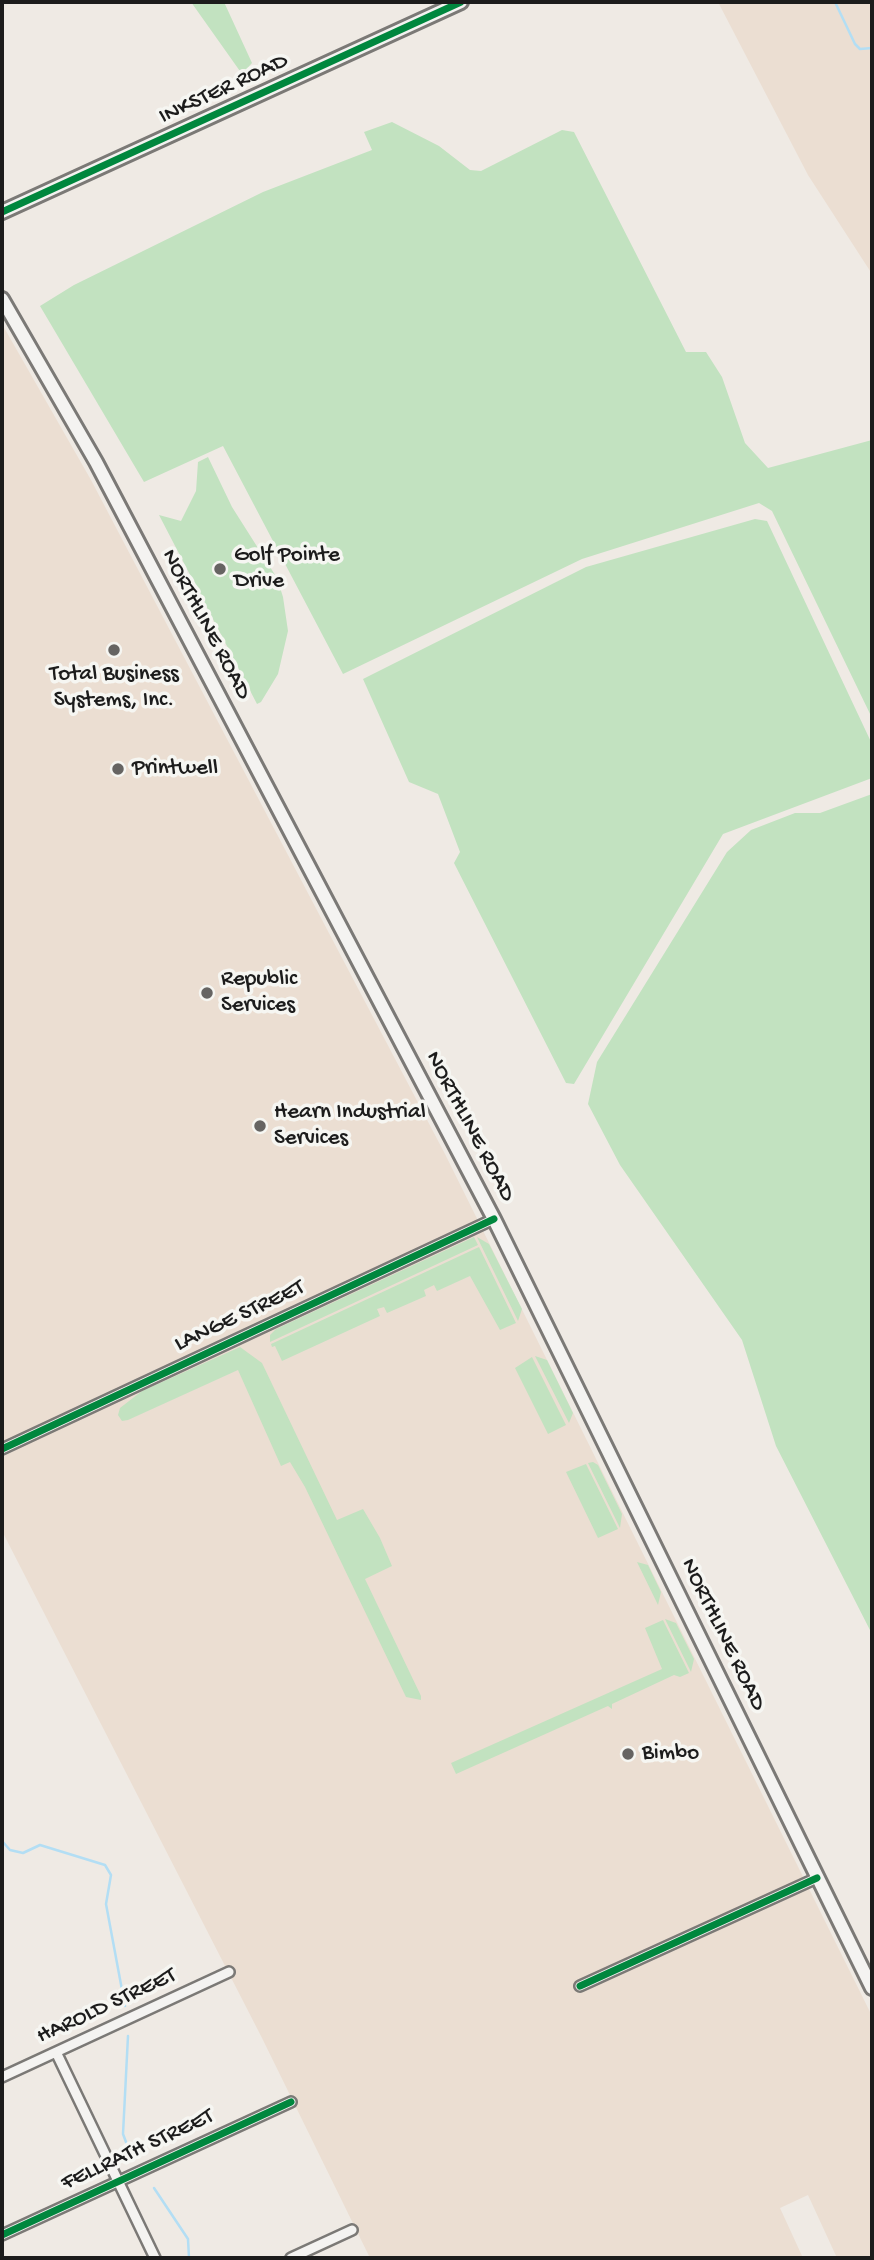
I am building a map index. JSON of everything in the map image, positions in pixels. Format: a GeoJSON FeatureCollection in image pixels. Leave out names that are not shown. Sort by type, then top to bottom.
{"type":"FeatureCollection","features":[{"type":"Feature","properties":{"kind":"main road","name":"INKSTER ROAD"},"geometry":{"type":"LineString","coordinates":[[2,212],[461,2]]}},
{"type":"Feature","properties":{"kind":"main road","name":"NORTHLINE ROAD"},"geometry":{"type":"LineString","coordinates":[[2,299],[102,474],[494,1219],[872,1988]]}},
{"type":"Feature","properties":{"kind":"street","name":"LANGE STREET"},"geometry":{"type":"LineString","coordinates":[[2,1449],[494,1219]]}},
{"type":"Feature","properties":{"kind":"street"},"geometry":{"type":"LineString","coordinates":[[580,1986],[817,1878]]}},
{"type":"Feature","properties":{"kind":"street","name":"HAROLD STREET"},"geometry":{"type":"LineString","coordinates":[[2,2077],[229,1972]]}},
{"type":"Feature","properties":{"kind":"street"},"geometry":{"type":"LineString","coordinates":[[55,2052],[155,2258]]}},
{"type":"Feature","properties":{"kind":"street","name":"FELLRATH STREET"},"geometry":{"type":"LineString","coordinates":[[2,2235],[291,2102]]}},
{"type":"Feature","properties":{"kind":"street"},"geometry":{"type":"LineString","coordinates":[[291,2258],[352,2230]]}},
{"type":"Feature","properties":{"kind":"shaded area"},"geometry":{"type":"Polygon","coordinates":[[[718,2],[872,2],[872,274],[808,175],[718,2]]]}},
{"type":"Feature","properties":{"kind":"shaded area"},"geometry":{"type":"Polygon","coordinates":[[[2,324],[91,480],[445,1154],[872,2016],[872,2258],[837,2258],[808,2195],[780,2208],[803,2258],[370,2258],[262,2038],[2,1531],[2,324]]]}},
{"type":"Feature","properties":{"kind":"green space"},"geometry":{"type":"Polygon","coordinates":[[[191,2],[224,2],[252,63],[242,74],[191,2]]]}},
{"type":"Feature","properties":{"kind":"green space"},"geometry":{"type":"Polygon","coordinates":[[[392,122],[439,146],[470,170],[481,171],[562,130],[574,132],[686,352],[706,352],[722,377],[745,443],[768,468],[872,440],[872,718],[772,511],[759,503],[582,559],[343,674],[223,446],[144,482],[40,306],[74,285],[263,192],[372,150],[364,132],[392,122]]]}},
{"type":"Feature","properties":{"kind":"green space","name":"Golf Pointe Drive"},"geometry":{"type":"Polygon","coordinates":[[[208,457],[232,507],[277,578],[283,597],[288,631],[278,674],[261,702],[257,704],[159,515],[181,521],[196,491],[198,462],[208,457]]]}},
{"type":"Feature","properties":{"kind":"green space"},"geometry":{"type":"Polygon","coordinates":[[[755,519],[767,521],[872,744],[872,778],[723,834],[574,1084],[566,1083],[454,863],[460,852],[438,794],[409,782],[363,679],[586,567],[755,519]]]}},
{"type":"Feature","properties":{"kind":"green space"},"geometry":{"type":"Polygon","coordinates":[[[872,794],[872,1634],[776,1446],[742,1340],[620,1165],[588,1104],[597,1062],[727,852],[751,830],[795,813],[820,813],[872,794]]]}},
{"type":"Feature","properties":{"kind":"green space"},"geometry":{"type":"Polygon","coordinates":[[[474,1237],[478,1245],[270,1342],[270,1335],[276,1329],[474,1237]]]}},
{"type":"Feature","properties":{"kind":"green space"},"geometry":{"type":"Polygon","coordinates":[[[477,1237],[489,1244],[522,1309],[518,1321],[477,1237]]]}},
{"type":"Feature","properties":{"kind":"green space"},"geometry":{"type":"Polygon","coordinates":[[[479,1247],[516,1323],[500,1330],[470,1276],[437,1291],[434,1285],[424,1290],[426,1296],[387,1313],[384,1307],[377,1309],[380,1316],[282,1361],[275,1346],[272,1347],[271,1344],[479,1247]]]}},
{"type":"Feature","properties":{"kind":"green space"},"geometry":{"type":"Polygon","coordinates":[[[240,1347],[262,1363],[337,1520],[363,1509],[380,1538],[392,1566],[365,1579],[421,1700],[406,1697],[305,1487],[290,1462],[281,1466],[238,1370],[128,1420],[122,1421],[118,1415],[120,1408],[142,1391],[240,1347]]]}},
{"type":"Feature","properties":{"kind":"green space"},"geometry":{"type":"Polygon","coordinates":[[[535,1356],[547,1360],[573,1413],[569,1423],[535,1356]]]}},
{"type":"Feature","properties":{"kind":"green space"},"geometry":{"type":"Polygon","coordinates":[[[532,1357],[566,1425],[548,1434],[515,1368],[532,1357]]]}},
{"type":"Feature","properties":{"kind":"green space"},"geometry":{"type":"Polygon","coordinates":[[[588,1463],[598,1465],[622,1514],[620,1528],[588,1463]]]}},
{"type":"Feature","properties":{"kind":"green space"},"geometry":{"type":"Polygon","coordinates":[[[586,1464],[618,1529],[598,1538],[566,1472],[586,1464]]]}},
{"type":"Feature","properties":{"kind":"green space"},"geometry":{"type":"Polygon","coordinates":[[[637,1562],[648,1565],[661,1592],[658,1605],[637,1562]]]}},
{"type":"Feature","properties":{"kind":"green space"},"geometry":{"type":"Polygon","coordinates":[[[665,1619],[676,1623],[694,1659],[691,1672],[665,1619]]]}},
{"type":"Feature","properties":{"kind":"green space"},"geometry":{"type":"Polygon","coordinates":[[[663,1620],[689,1673],[680,1677],[674,1675],[612,1704],[612,1709],[608,1706],[456,1774],[451,1763],[662,1669],[645,1628],[663,1620]]]}},
{"type":"Feature","properties":{"kind":"waterway"},"geometry":{"type":"LineString","coordinates":[[835,2],[855,44],[860,49],[872,48]]}},
{"type":"Feature","properties":{"kind":"waterway"},"geometry":{"type":"LineString","coordinates":[[2,1841],[10,1850],[23,1853],[40,1845],[105,1865],[111,1875],[106,1904],[125,2006]]}},
{"type":"Feature","properties":{"kind":"waterway"},"geometry":{"type":"LineString","coordinates":[[128,2036],[123,2134],[129,2150]]}},
{"type":"Feature","properties":{"kind":"waterway"},"geometry":{"type":"LineString","coordinates":[[154,2188],[188,2239],[189,2258]]}},
{"type":"Feature","properties":{"kind":"cycle path"},"geometry":{"type":"LineString","coordinates":[[2,212],[461,2]]}},
{"type":"Feature","properties":{"kind":"cycle path"},"geometry":{"type":"LineString","coordinates":[[2,1449],[494,1219]]}},
{"type":"Feature","properties":{"kind":"cycle path"},"geometry":{"type":"LineString","coordinates":[[580,1986],[817,1878]]}},
{"type":"Feature","properties":{"kind":"cycle path"},"geometry":{"type":"LineString","coordinates":[[2,2235],[291,2102]]}},
{"type":"Feature","properties":{"kind":"place","name":"Golf Pointe Drive"},"geometry":{"type":"Point","coordinates":[220,569]}},
{"type":"Feature","properties":{"kind":"place","name":"Total Business Systems, Inc."},"geometry":{"type":"Point","coordinates":[114,650]}},
{"type":"Feature","properties":{"kind":"place","name":"Printwell"},"geometry":{"type":"Point","coordinates":[118,769]}},
{"type":"Feature","properties":{"kind":"place","name":"Republic Services"},"geometry":{"type":"Point","coordinates":[207,993]}},
{"type":"Feature","properties":{"kind":"place","name":"Hearn Industrial Services"},"geometry":{"type":"Point","coordinates":[260,1126]}},
{"type":"Feature","properties":{"kind":"place","name":"Bimbo"},"geometry":{"type":"Point","coordinates":[628,1754]}}]}
